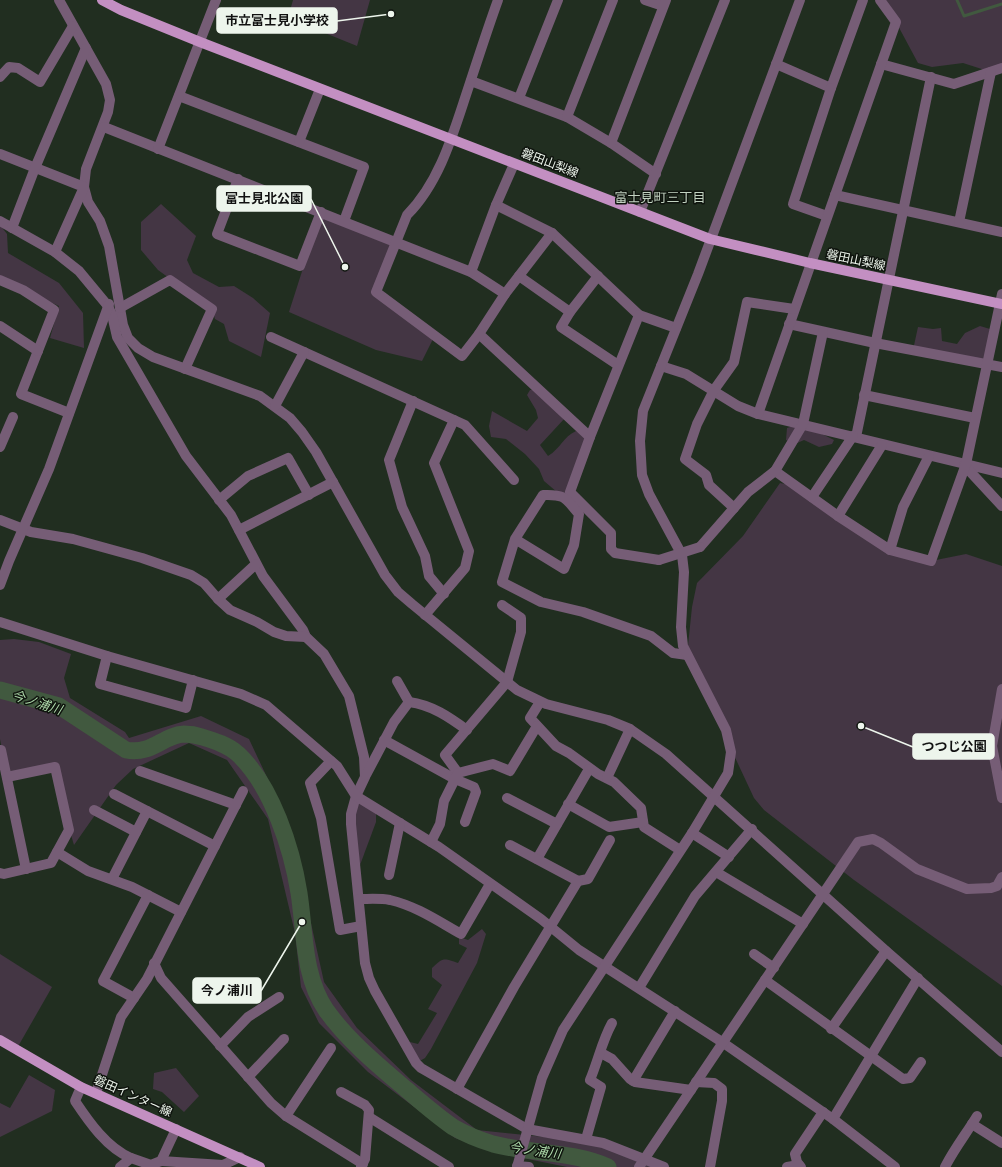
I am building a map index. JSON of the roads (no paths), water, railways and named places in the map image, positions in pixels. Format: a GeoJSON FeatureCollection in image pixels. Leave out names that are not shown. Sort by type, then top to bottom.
{"type":"FeatureCollection","features":[{"type":"Feature","properties":{"kind":"main road","name":"磐田山梨線"},"geometry":{"type":"LineString","coordinates":[[102,0],[121,10],[200,42],[710,239],[889,280],[1001,301]]}},
{"type":"Feature","properties":{"kind":"main road","name":"磐田インター線"},"geometry":{"type":"LineString","coordinates":[[0,1040],[81,1087],[260,1167]]}},
{"type":"Feature","properties":{"kind":"street"},"geometry":{"type":"LineString","coordinates":[[55,252],[84,186],[86,169],[104,127],[110,100],[106,84],[59,0]]}},
{"type":"Feature","properties":{"kind":"street"},"geometry":{"type":"LineString","coordinates":[[158,150],[216,0]]}},
{"type":"Feature","properties":{"kind":"street"},"geometry":{"type":"LineString","coordinates":[[498,0],[451,140],[437,173],[416,206],[407,215],[376,292],[462,356],[479,334],[505,294],[552,233]]}},
{"type":"Feature","properties":{"kind":"street"},"geometry":{"type":"LineString","coordinates":[[519,98],[558,0]]}},
{"type":"Feature","properties":{"kind":"street"},"geometry":{"type":"LineString","coordinates":[[567,117],[613,0]]}},
{"type":"Feature","properties":{"kind":"street"},"geometry":{"type":"LineString","coordinates":[[611,143],[664,3],[645,0]]}},
{"type":"Feature","properties":{"kind":"street"},"geometry":{"type":"LineString","coordinates":[[640,212],[724,0]]}},
{"type":"Feature","properties":{"kind":"street"},"geometry":{"type":"LineString","coordinates":[[529,1167],[517,1165],[542,1078],[563,1030],[692,833],[728,773],[730,761],[729,742],[726,730],[683,646],[681,627],[684,572],[682,555],[649,494],[642,475],[640,460],[643,411],[710,239],[800,0]]}},
{"type":"Feature","properties":{"kind":"street"},"geometry":{"type":"LineString","coordinates":[[827,216],[793,204],[832,88],[864,0]]}},
{"type":"Feature","properties":{"kind":"street"},"geometry":{"type":"LineString","coordinates":[[758,414],[896,22],[880,0]]}},
{"type":"Feature","properties":{"kind":"street"},"geometry":{"type":"LineString","coordinates":[[0,77],[9,67],[18,68],[40,82],[73,26]]}},
{"type":"Feature","properties":{"kind":"street"},"geometry":{"type":"LineString","coordinates":[[12,228],[35,168],[86,48]]}},
{"type":"Feature","properties":{"kind":"street"},"geometry":{"type":"LineString","coordinates":[[776,64],[832,88]]}},
{"type":"Feature","properties":{"kind":"street"},"geometry":{"type":"LineString","coordinates":[[881,64],[954,84],[1002,68]]}},
{"type":"Feature","properties":{"kind":"street"},"geometry":{"type":"LineString","coordinates":[[959,222],[991,72]]}},
{"type":"Feature","properties":{"kind":"street"},"geometry":{"type":"LineString","coordinates":[[812,498],[854,437],[904,211],[930,77]]}},
{"type":"Feature","properties":{"kind":"street"},"geometry":{"type":"LineString","coordinates":[[471,81],[567,117],[611,143],[656,174]]}},
{"type":"Feature","properties":{"kind":"street"},"geometry":{"type":"LineString","coordinates":[[299,142],[320,88]]}},
{"type":"Feature","properties":{"kind":"street"},"geometry":{"type":"LineString","coordinates":[[179,96],[364,167],[344,221]]}},
{"type":"Feature","properties":{"kind":"street"},"geometry":{"type":"LineString","coordinates":[[104,127],[158,150],[238,179],[472,272],[505,294]]}},
{"type":"Feature","properties":{"kind":"street"},"geometry":{"type":"LineString","coordinates":[[0,154],[84,186]]}},
{"type":"Feature","properties":{"kind":"street"},"geometry":{"type":"LineString","coordinates":[[472,272],[496,205],[514,164]]}},
{"type":"Feature","properties":{"kind":"street"},"geometry":{"type":"LineString","coordinates":[[238,179],[217,234],[300,266],[321,212]]}},
{"type":"Feature","properties":{"kind":"street"},"geometry":{"type":"LineString","coordinates":[[84,186],[88,202],[100,221],[109,246],[123,325],[128,338],[138,348],[152,356],[185,369],[260,396],[290,418],[302,432],[333,482],[385,575],[398,592],[507,682],[540,702],[608,720],[630,729],[666,754],[752,829],[886,951],[1002,1052]]}},
{"type":"Feature","properties":{"kind":"street"},"geometry":{"type":"LineString","coordinates":[[835,194],[904,211],[1002,232]]}},
{"type":"Feature","properties":{"kind":"street"},"geometry":{"type":"LineString","coordinates":[[496,205],[552,233],[639,315],[676,328]]}},
{"type":"Feature","properties":{"kind":"street"},"geometry":{"type":"LineString","coordinates":[[0,222],[55,252],[79,271],[108,306],[118,337],[186,456],[219,500],[239,530],[263,576],[303,630],[306,637],[324,654],[349,696],[364,757],[365,777]]}},
{"type":"Feature","properties":{"kind":"street"},"geometry":{"type":"LineString","coordinates":[[519,276],[570,312]]}},
{"type":"Feature","properties":{"kind":"street"},"geometry":{"type":"LineString","coordinates":[[598,276],[570,312],[561,327],[618,365]]}},
{"type":"Feature","properties":{"kind":"street"},"geometry":{"type":"LineString","coordinates":[[0,280],[23,290],[54,310],[21,394],[69,413]]}},
{"type":"Feature","properties":{"kind":"street"},"geometry":{"type":"LineString","coordinates":[[120,308],[170,280],[212,309],[185,369]]}},
{"type":"Feature","properties":{"kind":"street"},"geometry":{"type":"LineString","coordinates":[[0,585],[22,529],[49,469],[108,306],[116,290]]}},
{"type":"Feature","properties":{"kind":"street"},"geometry":{"type":"LineString","coordinates":[[775,471],[838,516],[890,550],[931,561],[964,465],[1001,301]]}},
{"type":"Feature","properties":{"kind":"street"},"geometry":{"type":"LineString","coordinates":[[734,508],[709,485],[706,475],[686,459],[697,424],[714,390],[734,362],[747,302],[794,309]]}},
{"type":"Feature","properties":{"kind":"street"},"geometry":{"type":"LineString","coordinates":[[639,315],[618,365],[570,492],[611,533],[611,549],[615,553],[659,560],[700,547],[748,492],[775,471],[803,424],[823,332]]}},
{"type":"Feature","properties":{"kind":"street"},"geometry":{"type":"LineString","coordinates":[[789,324],[875,343],[1002,367]]}},
{"type":"Feature","properties":{"kind":"street"},"geometry":{"type":"LineString","coordinates":[[0,326],[38,351]]}},
{"type":"Feature","properties":{"kind":"street"},"geometry":{"type":"LineString","coordinates":[[479,334],[590,437]]}},
{"type":"Feature","properties":{"kind":"street"},"geometry":{"type":"LineString","coordinates":[[271,337],[465,425],[514,480]]}},
{"type":"Feature","properties":{"kind":"street"},"geometry":{"type":"LineString","coordinates":[[275,406],[304,352]]}},
{"type":"Feature","properties":{"kind":"street"},"geometry":{"type":"LineString","coordinates":[[661,366],[686,374],[738,406],[758,414],[1002,473]]}},
{"type":"Feature","properties":{"kind":"street"},"geometry":{"type":"LineString","coordinates":[[864,395],[975,418]]}},
{"type":"Feature","properties":{"kind":"street"},"geometry":{"type":"LineString","coordinates":[[413,402],[389,460],[402,507],[425,556],[429,576],[444,594]]}},
{"type":"Feature","properties":{"kind":"street"},"geometry":{"type":"LineString","coordinates":[[0,447],[13,417]]}},
{"type":"Feature","properties":{"kind":"street"},"geometry":{"type":"LineString","coordinates":[[426,615],[465,568],[469,551],[434,462],[454,420]]}},
{"type":"Feature","properties":{"kind":"street"},"geometry":{"type":"LineString","coordinates":[[838,516],[882,445]]}},
{"type":"Feature","properties":{"kind":"street"},"geometry":{"type":"LineString","coordinates":[[890,550],[902,507],[930,456]]}},
{"type":"Feature","properties":{"kind":"street"},"geometry":{"type":"LineString","coordinates":[[219,500],[248,476],[288,458],[309,495]]}},
{"type":"Feature","properties":{"kind":"street"},"geometry":{"type":"LineString","coordinates":[[964,465],[1002,506]]}},
{"type":"Feature","properties":{"kind":"street"},"geometry":{"type":"LineString","coordinates":[[239,530],[333,482]]}},
{"type":"Feature","properties":{"kind":"street"},"geometry":{"type":"LineString","coordinates":[[515,539],[564,569],[574,545],[580,514],[563,497],[558,494],[542,495],[515,539],[502,582],[541,602],[583,612],[651,636],[673,653],[687,655]]}},
{"type":"Feature","properties":{"kind":"street"},"geometry":{"type":"LineString","coordinates":[[0,520],[22,529],[74,539],[142,558],[184,573],[204,583],[230,610],[257,622],[274,632],[286,636],[306,637]]}},
{"type":"Feature","properties":{"kind":"street"},"geometry":{"type":"LineString","coordinates":[[218,599],[256,564]]}},
{"type":"Feature","properties":{"kind":"street"},"geometry":{"type":"LineString","coordinates":[[457,776],[445,756],[507,682],[521,632],[521,618],[502,605]]}},
{"type":"Feature","properties":{"kind":"street"},"geometry":{"type":"LineString","coordinates":[[0,622],[107,656],[253,698],[266,705],[337,766],[356,796],[431,842],[550,926],[579,950],[722,1042],[833,1119],[895,1167]]}},
{"type":"Feature","properties":{"kind":"street"},"geometry":{"type":"LineString","coordinates":[[107,656],[100,684],[186,708],[193,680]]}},
{"type":"Feature","properties":{"kind":"street"},"geometry":{"type":"LineString","coordinates":[[397,681],[409,702]]}},
{"type":"Feature","properties":{"kind":"street"},"geometry":{"type":"LineString","coordinates":[[1002,690],[992,746],[996,774],[1002,798]]}},
{"type":"Feature","properties":{"kind":"street"},"geometry":{"type":"LineString","coordinates":[[409,702],[424,704],[444,714],[467,730]]}},
{"type":"Feature","properties":{"kind":"street"},"geometry":{"type":"LineString","coordinates":[[409,702],[384,740],[356,796],[351,814],[359,899],[369,978],[416,1063],[527,1131],[586,1139],[603,1143],[641,1164],[664,1167]]}},
{"type":"Feature","properties":{"kind":"street"},"geometry":{"type":"LineString","coordinates":[[540,702],[530,718],[537,726],[556,746],[569,753],[589,769],[607,778],[641,808],[644,826],[680,850]]}},
{"type":"Feature","properties":{"kind":"street"},"geometry":{"type":"LineString","coordinates":[[431,842],[440,824],[444,801],[457,776],[493,764],[510,771],[537,726]]}},
{"type":"Feature","properties":{"kind":"street"},"geometry":{"type":"LineString","coordinates":[[607,778],[630,729]]}},
{"type":"Feature","properties":{"kind":"street"},"geometry":{"type":"LineString","coordinates":[[384,740],[457,776],[474,787],[476,792],[465,822]]}},
{"type":"Feature","properties":{"kind":"street"},"geometry":{"type":"LineString","coordinates":[[1,750],[26,869]]}},
{"type":"Feature","properties":{"kind":"street"},"geometry":{"type":"LineString","coordinates":[[331,761],[310,783],[321,818],[340,930],[362,926]]}},
{"type":"Feature","properties":{"kind":"street"},"geometry":{"type":"LineString","coordinates":[[0,873],[4,874],[51,863],[69,830],[55,767],[7,777]]}},
{"type":"Feature","properties":{"kind":"street"},"geometry":{"type":"LineString","coordinates":[[537,859],[589,769]]}},
{"type":"Feature","properties":{"kind":"street"},"geometry":{"type":"LineString","coordinates":[[140,771],[236,805]]}},
{"type":"Feature","properties":{"kind":"street"},"geometry":{"type":"LineString","coordinates":[[96,1093],[121,1017],[147,978],[243,791]]}},
{"type":"Feature","properties":{"kind":"street"},"geometry":{"type":"LineString","coordinates":[[114,794],[214,846]]}},
{"type":"Feature","properties":{"kind":"street"},"geometry":{"type":"LineString","coordinates":[[507,798],[557,824]]}},
{"type":"Feature","properties":{"kind":"street"},"geometry":{"type":"LineString","coordinates":[[568,804],[609,827],[643,822]]}},
{"type":"Feature","properties":{"kind":"street"},"geometry":{"type":"LineString","coordinates":[[94,810],[136,832]]}},
{"type":"Feature","properties":{"kind":"street"},"geometry":{"type":"LineString","coordinates":[[112,880],[147,811]]}},
{"type":"Feature","properties":{"kind":"street"},"geometry":{"type":"LineString","coordinates":[[389,875],[400,823]]}},
{"type":"Feature","properties":{"kind":"street"},"geometry":{"type":"LineString","coordinates":[[638,988],[695,896],[752,829]]}},
{"type":"Feature","properties":{"kind":"street"},"geometry":{"type":"LineString","coordinates":[[692,833],[729,857]]}},
{"type":"Feature","properties":{"kind":"street"},"geometry":{"type":"LineString","coordinates":[[641,1164],[858,842],[873,839],[881,843],[917,869],[967,890],[997,886],[1002,877]]}},
{"type":"Feature","properties":{"kind":"street"},"geometry":{"type":"LineString","coordinates":[[510,845],[578,881],[588,879],[610,840]]}},
{"type":"Feature","properties":{"kind":"street"},"geometry":{"type":"LineString","coordinates":[[57,852],[88,871],[148,895],[181,912]]}},
{"type":"Feature","properties":{"kind":"street"},"geometry":{"type":"LineString","coordinates":[[716,872],[803,924]]}},
{"type":"Feature","properties":{"kind":"street"},"geometry":{"type":"LineString","coordinates":[[457,1089],[550,926],[578,881]]}},
{"type":"Feature","properties":{"kind":"street"},"geometry":{"type":"LineString","coordinates":[[359,899],[388,899],[404,904],[421,911],[461,934],[490,884]]}},
{"type":"Feature","properties":{"kind":"street"},"geometry":{"type":"LineString","coordinates":[[134,998],[103,981],[148,895]]}},
{"type":"Feature","properties":{"kind":"street"},"geometry":{"type":"LineString","coordinates":[[831,1029],[886,951]]}},
{"type":"Feature","properties":{"kind":"street"},"geometry":{"type":"LineString","coordinates":[[754,954],[774,968]]}},
{"type":"Feature","properties":{"kind":"street"},"geometry":{"type":"LineString","coordinates":[[154,963],[161,978],[271,1103],[286,1116],[362,1166],[365,1159],[369,1110],[365,1105],[341,1092]]}},
{"type":"Feature","properties":{"kind":"street"},"geometry":{"type":"LineString","coordinates":[[833,1119],[856,1084],[870,1056],[918,978]]}},
{"type":"Feature","properties":{"kind":"street"},"geometry":{"type":"LineString","coordinates":[[765,980],[831,1029],[903,1079],[910,1078],[921,1062]]}},
{"type":"Feature","properties":{"kind":"street"},"geometry":{"type":"LineString","coordinates":[[220,1046],[248,1017],[279,997]]}},
{"type":"Feature","properties":{"kind":"street"},"geometry":{"type":"LineString","coordinates":[[633,1081],[675,1011]]}},
{"type":"Feature","properties":{"kind":"street"},"geometry":{"type":"LineString","coordinates":[[586,1139],[601,1086],[590,1080],[601,1053],[603,1040],[612,1023]]}},
{"type":"Feature","properties":{"kind":"street"},"geometry":{"type":"LineString","coordinates":[[248,1077],[284,1039]]}},
{"type":"Feature","properties":{"kind":"street"},"geometry":{"type":"LineString","coordinates":[[286,1116],[331,1048]]}},
{"type":"Feature","properties":{"kind":"street"},"geometry":{"type":"LineString","coordinates":[[601,1053],[612,1059],[633,1081],[643,1085],[694,1086],[714,1084],[722,1089],[722,1101],[710,1167]]}},
{"type":"Feature","properties":{"kind":"street"},"geometry":{"type":"LineString","coordinates":[[81,1087],[74,1101],[90,1124],[121,1154],[151,1165],[161,1161],[223,1165],[240,1157]]}},
{"type":"Feature","properties":{"kind":"street"},"geometry":{"type":"LineString","coordinates":[[787,1167],[800,1166],[795,1154],[823,1112]]}},
{"type":"Feature","properties":{"kind":"street"},"geometry":{"type":"LineString","coordinates":[[369,1117],[449,1167]]}},
{"type":"Feature","properties":{"kind":"street"},"geometry":{"type":"LineString","coordinates":[[945,1167],[954,1148],[961,1142],[975,1120],[1002,1143]]}},
{"type":"Feature","properties":{"kind":"street"},"geometry":{"type":"LineString","coordinates":[[161,1161],[176,1129]]}},
{"type":"Feature","properties":{"kind":"street"},"geometry":{"type":"LineString","coordinates":[[120,1167],[131,1158]]}},
{"type":"Feature","properties":{"kind":"waterway"},"geometry":{"type":"LineString","coordinates":[[957,0],[964,16],[1002,4]]}},
{"type":"Feature","properties":{"kind":"waterway","name":"今ノ浦川"},"geometry":{"type":"LineString","coordinates":[[0,690],[59,706],[126,750],[143,750],[177,735],[184,734],[195,735],[212,740],[226,746],[238,754],[250,767],[261,783],[279,819],[286,838],[296,876],[306,953],[313,983],[318,997],[326,1010],[344,1032],[364,1053],[386,1072],[435,1114],[458,1130],[493,1144],[522,1150],[566,1155],[608,1167]]}},
{"type":"Feature","properties":{"kind":"place","name":"市立富士見小学校"},"geometry":{"type":"Point","coordinates":[391,14]}},
{"type":"Feature","properties":{"kind":"place","name":"富士見北公園"},"geometry":{"type":"Point","coordinates":[345,267]}},
{"type":"Feature","properties":{"kind":"place","name":"つつじ公園"},"geometry":{"type":"Point","coordinates":[861,726]}},
{"type":"Feature","properties":{"kind":"place","name":"今ノ浦川"},"geometry":{"type":"Point","coordinates":[302,922]}},
{"type":"Feature","properties":{"kind":"district","name":"富士見町三丁目"},"geometry":{"type":"Point","coordinates":[660,197]}}]}
